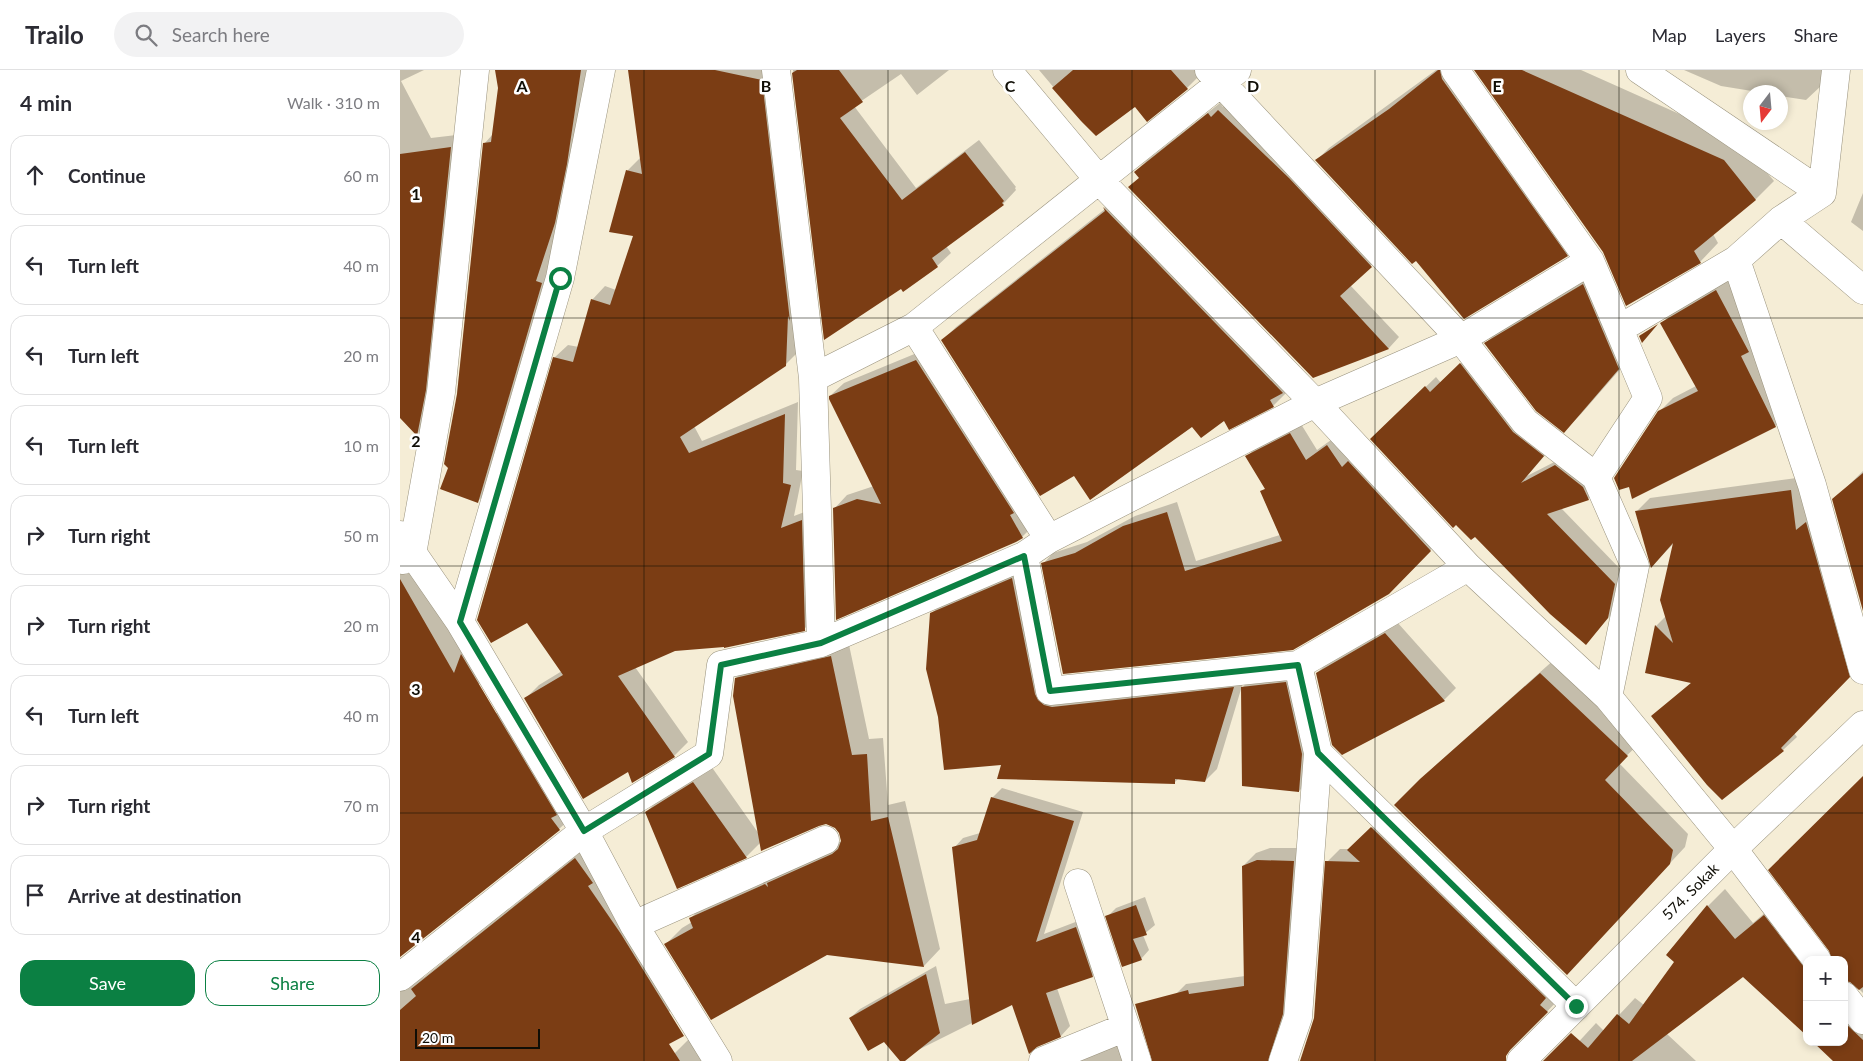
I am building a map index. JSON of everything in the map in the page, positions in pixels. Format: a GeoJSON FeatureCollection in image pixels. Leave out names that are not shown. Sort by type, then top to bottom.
{"type":"FeatureCollection","features":[{"type":"Feature","properties":{"kind":"street"},"geometry":{"type":"LineString","coordinates":[[475,70],[441,392],[404,550],[460,622],[584,831],[634,925],[718,1061]]}},
{"type":"Feature","properties":{"kind":"street"},"geometry":{"type":"LineString","coordinates":[[460,622],[560,278],[601,70]]}},
{"type":"Feature","properties":{"kind":"street"},"geometry":{"type":"LineString","coordinates":[[776,70],[813,378],[821,643]]}},
{"type":"Feature","properties":{"kind":"street"},"geometry":{"type":"LineString","coordinates":[[1007,70],[1100,180],[1315,403],[1468,568],[1608,697],[1733,848],[1814,956]]}},
{"type":"Feature","properties":{"kind":"street"},"geometry":{"type":"LineString","coordinates":[[1454,70],[1590,261],[1648,398],[1596,477]]}},
{"type":"Feature","properties":{"kind":"street"},"geometry":{"type":"LineString","coordinates":[[1640,70],[1822,193]]}},
{"type":"Feature","properties":{"kind":"street"},"geometry":{"type":"LineString","coordinates":[[1822,193],[1836,70]]}},
{"type":"Feature","properties":{"kind":"street"},"geometry":{"type":"LineString","coordinates":[[813,378],[914,327],[1100,180],[1223,74],[1461,339],[1525,422],[1596,477],[1635,566],[1608,697]]}},
{"type":"Feature","properties":{"kind":"street"},"geometry":{"type":"LineString","coordinates":[[1620,329],[1736,260],[1781,220],[1822,193]]}},
{"type":"Feature","properties":{"kind":"street"},"geometry":{"type":"LineString","coordinates":[[1781,220],[1863,290]]}},
{"type":"Feature","properties":{"kind":"street"},"geometry":{"type":"LineString","coordinates":[[1736,260],[1812,485],[1863,670]]}},
{"type":"Feature","properties":{"kind":"street"},"geometry":{"type":"LineString","coordinates":[[400,978],[584,831],[709,754],[721,665],[821,643],[1024,556],[1049,538],[1315,403],[1461,339],[1590,261]]}},
{"type":"Feature","properties":{"kind":"street"},"geometry":{"type":"LineString","coordinates":[[914,327],[1049,538]]}},
{"type":"Feature","properties":{"kind":"street"},"geometry":{"type":"LineString","coordinates":[[1024,556],[1050,691],[1298,665],[1468,568]]}},
{"type":"Feature","properties":{"kind":"street"},"geometry":{"type":"LineString","coordinates":[[1283,1061],[1298,1017],[1318,753],[1298,665]]}},
{"type":"Feature","properties":{"kind":"street","name":"574. Sokak"},"geometry":{"type":"LineString","coordinates":[[1521,1061],[1733,848],[1863,725]]}},
{"type":"Feature","properties":{"kind":"street"},"geometry":{"type":"LineString","coordinates":[[1318,753],[1576,1006]]}},
{"type":"Feature","properties":{"kind":"street"},"geometry":{"type":"LineString","coordinates":[[634,925],[826,840]]}},
{"type":"Feature","properties":{"kind":"street"},"geometry":{"type":"LineString","coordinates":[[1078,883],[1137,1061]]}},
{"type":"Feature","properties":{"kind":"street"},"geometry":{"type":"LineString","coordinates":[[1848,1001],[1863,1020]]}},
{"type":"Feature","properties":{"kind":"street"},"geometry":{"type":"LineString","coordinates":[[1043,1061],[1126,1027]]}},
{"type":"Feature","properties":{"kind":"building"},"geometry":{"type":"Polygon","coordinates":[[[495,70],[581,70],[567,164],[555,223],[536,281],[542,283],[478,503],[440,489],[448,468],[444,464],[457,394],[483,143],[491,142],[498,88],[495,70]]]}},
{"type":"Feature","properties":{"kind":"building"},"geometry":{"type":"Polygon","coordinates":[[[628,70],[715,70],[762,80],[790,321],[788,316],[786,366],[680,437],[689,453],[785,414],[783,483],[791,485],[781,528],[802,520],[805,631],[724,648],[675,651],[618,676],[675,757],[632,783],[628,772],[583,799],[524,698],[563,675],[527,623],[491,643],[477,620],[553,357],[573,362],[591,299],[610,305],[633,236],[609,232],[626,170],[642,174],[628,70]]]}},
{"type":"Feature","properties":{"kind":"building"},"geometry":{"type":"Polygon","coordinates":[[[797,70],[839,70],[863,102],[840,118],[902,200],[965,152],[1004,201],[1002,203],[1004,205],[932,258],[938,267],[903,292],[901,289],[824,340],[792,73],[797,70]]]}},
{"type":"Feature","properties":{"kind":"building"},"geometry":{"type":"Polygon","coordinates":[[[1073,70],[1171,70],[1188,89],[1147,122],[1135,107],[1096,136],[1052,88],[1073,70]]]}},
{"type":"Feature","properties":{"kind":"building"},"geometry":{"type":"Polygon","coordinates":[[[1440,70],[1442,79],[1568,256],[1464,319],[1416,261],[1412,264],[1315,160],[1389,109],[1440,70]]]}},
{"type":"Feature","properties":{"kind":"building"},"geometry":{"type":"Polygon","coordinates":[[[1474,70],[1522,70],[1724,160],[1756,200],[1694,251],[1701,263],[1626,306],[1603,252],[1474,70]]]}},
{"type":"Feature","properties":{"kind":"building"},"geometry":{"type":"Polygon","coordinates":[[[1218,110],[1289,178],[1372,267],[1340,296],[1389,349],[1313,378],[1128,187],[1139,178],[1134,172],[1208,113],[1211,117],[1218,110]]]}},
{"type":"Feature","properties":{"kind":"building"},"geometry":{"type":"Polygon","coordinates":[[[451,147],[426,390],[417,436],[400,418],[400,154],[451,147]]]}},
{"type":"Feature","properties":{"kind":"building"},"geometry":{"type":"Polygon","coordinates":[[[1103,207],[1283,393],[1270,400],[1274,407],[1229,430],[1224,421],[1201,438],[1192,427],[1090,500],[1074,476],[1040,496],[941,340],[1105,211],[1103,207]]]}},
{"type":"Feature","properties":{"kind":"building"},"geometry":{"type":"Polygon","coordinates":[[[1583,284],[1619,369],[1564,433],[1536,411],[1484,343],[1583,284]]]}},
{"type":"Feature","properties":{"kind":"building"},"geometry":{"type":"Polygon","coordinates":[[[1716,290],[1749,352],[1741,356],[1776,427],[1632,499],[1629,487],[1619,490],[1614,478],[1658,411],[1698,391],[1660,323],[1716,290]]]}},
{"type":"Feature","properties":{"kind":"building"},"geometry":{"type":"Polygon","coordinates":[[[1658,324],[1642,343],[1639,336],[1658,324]]]}},
{"type":"Feature","properties":{"kind":"building"},"geometry":{"type":"Polygon","coordinates":[[[916,360],[1014,513],[1010,515],[1023,538],[836,620],[833,508],[857,499],[881,504],[829,396],[916,360]]]}},
{"type":"Feature","properties":{"kind":"building"},"geometry":{"type":"Polygon","coordinates":[[[1460,363],[1513,432],[1544,456],[1521,483],[1555,465],[1583,487],[1589,500],[1547,514],[1615,584],[1608,618],[1586,645],[1550,614],[1475,537],[1471,540],[1456,525],[1453,528],[1370,439],[1425,386],[1430,392],[1460,363]]]}},
{"type":"Feature","properties":{"kind":"building"},"geometry":{"type":"Polygon","coordinates":[[[1290,433],[1306,460],[1327,445],[1342,467],[1348,461],[1431,551],[1389,594],[1293,650],[1063,674],[1041,563],[1075,553],[1123,526],[1167,512],[1185,571],[1282,541],[1260,491],[1265,489],[1245,456],[1290,433]]]}},
{"type":"Feature","properties":{"kind":"building"},"geometry":{"type":"Polygon","coordinates":[[[1863,473],[1863,611],[1832,499],[1863,473]]]}},
{"type":"Feature","properties":{"kind":"building"},"geometry":{"type":"Polygon","coordinates":[[[1791,490],[1796,530],[1806,522],[1850,677],[1781,748],[1784,751],[1722,800],[1707,785],[1651,716],[1691,683],[1645,673],[1655,625],[1673,643],[1660,600],[1673,543],[1651,568],[1635,511],[1791,490]]]}},
{"type":"Feature","properties":{"kind":"building"},"geometry":{"type":"Polygon","coordinates":[[[1012,578],[1035,694],[1044,705],[1052,707],[1234,687],[1205,782],[1175,779],[1175,784],[997,779],[1001,765],[944,770],[938,717],[926,669],[930,613],[1012,578]]]}},
{"type":"Feature","properties":{"kind":"building"},"geometry":{"type":"Polygon","coordinates":[[[400,579],[454,673],[461,654],[557,815],[551,818],[560,830],[400,957],[400,579]]]}},
{"type":"Feature","properties":{"kind":"building"},"geometry":{"type":"Polygon","coordinates":[[[1385,633],[1445,701],[1342,755],[1332,745],[1316,673],[1385,633]]]}},
{"type":"Feature","properties":{"kind":"building"},"geometry":{"type":"Polygon","coordinates":[[[831,656],[852,755],[867,754],[871,821],[888,817],[924,967],[827,955],[711,1020],[664,944],[693,928],[689,918],[765,884],[768,887],[767,883],[832,854],[838,849],[841,841],[839,833],[835,828],[826,824],[761,851],[733,696],[735,678],[831,656]]]}},
{"type":"Feature","properties":{"kind":"building"},"geometry":{"type":"Polygon","coordinates":[[[1540,673],[1628,756],[1605,780],[1673,850],[1670,864],[1567,975],[1394,805],[1420,779],[1540,673]]]}},
{"type":"Feature","properties":{"kind":"building"},"geometry":{"type":"Polygon","coordinates":[[[1286,682],[1302,754],[1299,792],[1242,786],[1241,687],[1286,682]]]}},
{"type":"Feature","properties":{"kind":"building"},"geometry":{"type":"Polygon","coordinates":[[[1863,776],[1863,987],[1859,990],[1848,982],[1848,956],[1831,956],[1829,951],[1768,870],[1863,776]]]}},
{"type":"Feature","properties":{"kind":"building"},"geometry":{"type":"Polygon","coordinates":[[[693,782],[747,858],[677,889],[645,812],[693,782]]]}},
{"type":"Feature","properties":{"kind":"building"},"geometry":{"type":"Polygon","coordinates":[[[991,797],[1074,821],[1036,942],[1076,927],[1093,977],[1046,993],[1061,1037],[1037,1047],[1029,1054],[1012,1005],[972,1025],[952,847],[977,840],[991,797]]]}},
{"type":"Feature","properties":{"kind":"building"},"geometry":{"type":"Polygon","coordinates":[[[1371,827],[1546,998],[1540,1005],[1548,1012],[1510,1050],[1506,1056],[1506,1061],[1300,1061],[1314,1018],[1325,861],[1360,862],[1347,850],[1371,827]]]}},
{"type":"Feature","properties":{"kind":"building"},"geometry":{"type":"Polygon","coordinates":[[[575,858],[593,883],[588,886],[621,934],[684,1036],[669,1044],[680,1061],[400,1061],[400,1010],[416,996],[411,989],[575,858]]]}},
{"type":"Feature","properties":{"kind":"building"},"geometry":{"type":"Polygon","coordinates":[[[1257,860],[1294,861],[1283,1014],[1268,1061],[1152,1061],[1135,1004],[1188,990],[1189,994],[1244,986],[1242,866],[1257,860]]]}},
{"type":"Feature","properties":{"kind":"building"},"geometry":{"type":"Polygon","coordinates":[[[1136,905],[1147,935],[1133,939],[1142,960],[1122,967],[1105,916],[1136,905]]]}},
{"type":"Feature","properties":{"kind":"building"},"geometry":{"type":"Polygon","coordinates":[[[1707,905],[1735,939],[1764,915],[1803,966],[1803,1032],[1743,977],[1632,1061],[1543,1061],[1571,1033],[1588,1048],[1617,1014],[1629,1024],[1674,962],[1666,955],[1707,905]]]}},
{"type":"Feature","properties":{"kind":"building"},"geometry":{"type":"Polygon","coordinates":[[[926,974],[940,1033],[905,1061],[900,1061],[884,1042],[868,1051],[849,1018],[926,974]]]}},
{"type":"Feature","properties":{"kind":"building"},"geometry":{"type":"Polygon","coordinates":[[[1848,1026],[1863,1040],[1863,1061],[1833,1061],[1817,1046],[1848,1046],[1848,1026]]]}},
{"type":"Feature","properties":{"kind":"route"},"geometry":{"type":"LineString","coordinates":[[560,278],[460,622],[584,831],[709,754],[721,665],[821,643],[1024,556],[1050,691],[1298,665],[1318,753],[1576,1006]]}}]}
